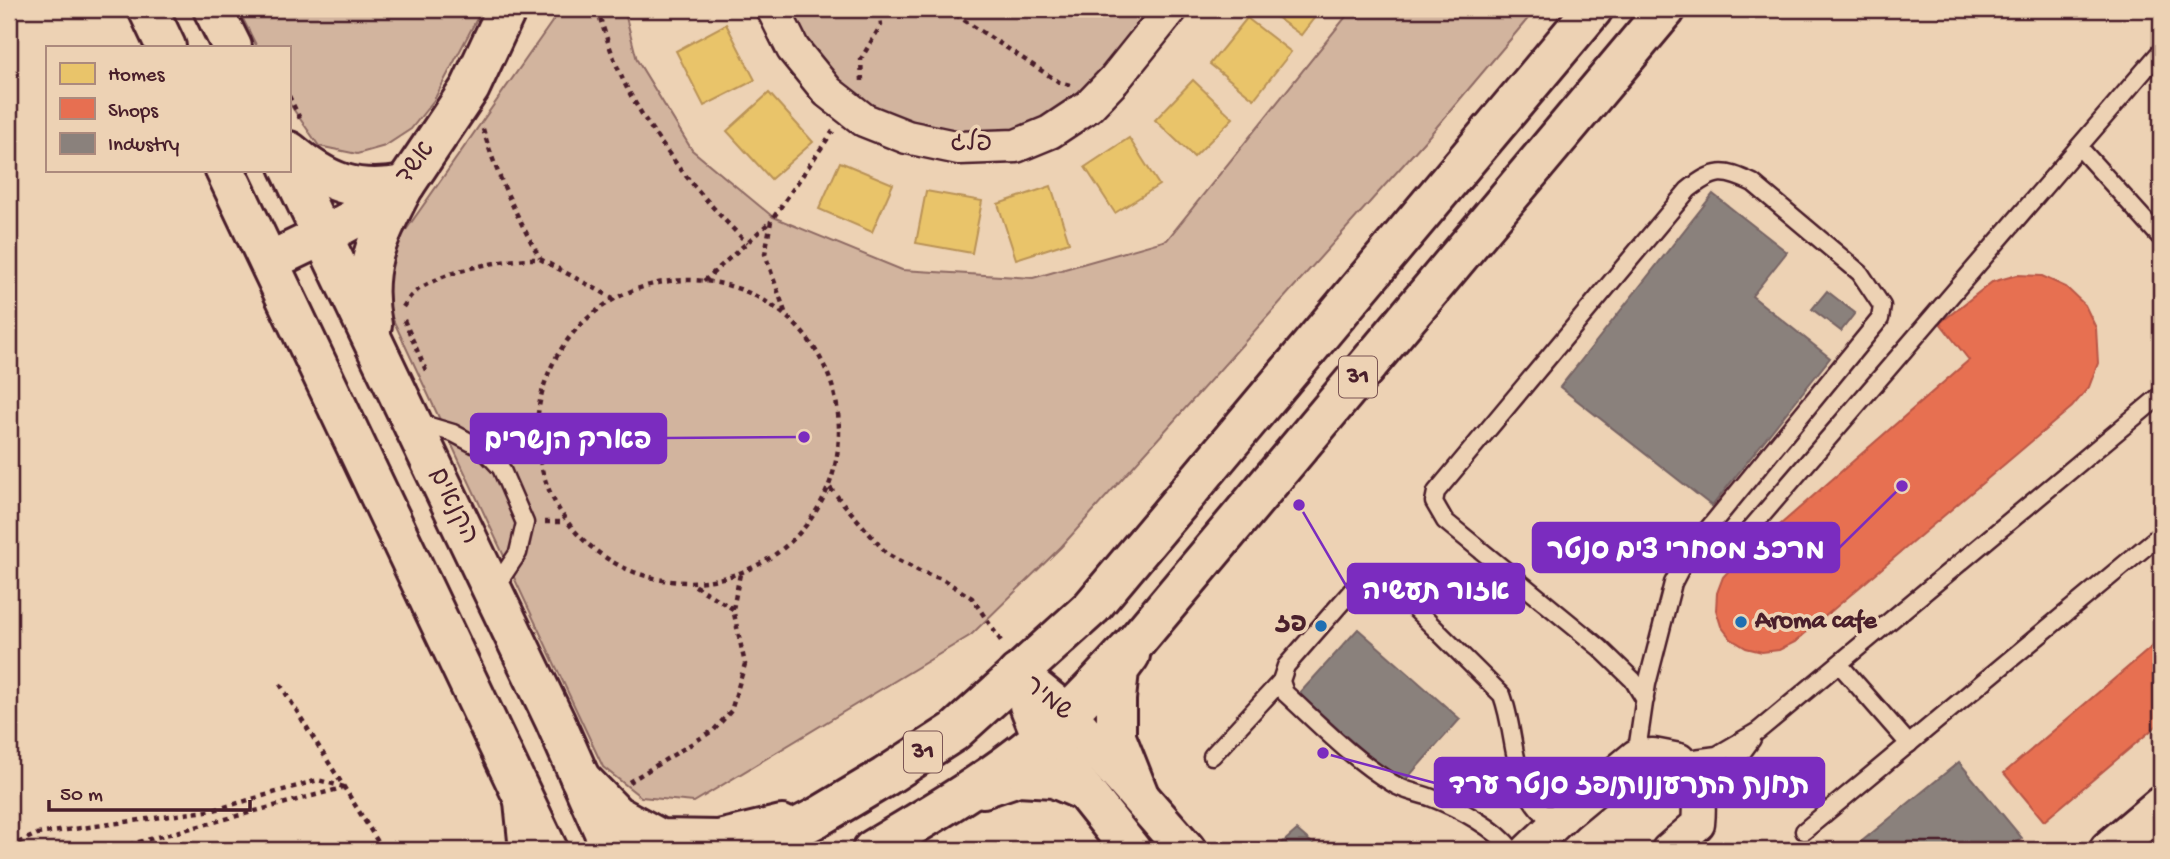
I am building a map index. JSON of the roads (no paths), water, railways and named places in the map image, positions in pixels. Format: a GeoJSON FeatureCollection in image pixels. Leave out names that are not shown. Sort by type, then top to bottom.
{"type":"FeatureCollection","features":[{"type":"Feature","properties":{"kind":"main road"},"geometry":{"type":"LineString","coordinates":[[148,9],[166,46]]}},
{"type":"Feature","properties":{"kind":"main road"},"geometry":{"type":"LineString","coordinates":[[213,9],[232,46]]}},
{"type":"Feature","properties":{"kind":"main road","name":"אשד"},"geometry":{"type":"LineString","coordinates":[[270,261],[387,201],[405,185],[470,88],[507,9]]}},
{"type":"Feature","properties":{"kind":"main road","name":"31"},"geometry":{"type":"LineString","coordinates":[[754,850],[886,777],[954,732],[1092,607],[1593,9]]}},
{"type":"Feature","properties":{"kind":"main road","name":"31"},"geometry":{"type":"LineString","coordinates":[[872,850],[955,798],[1055,726],[1134,644],[1666,9]]}},
{"type":"Feature","properties":{"kind":"main road"},"geometry":{"type":"LineString","coordinates":[[290,152],[322,175],[344,184],[381,189],[405,185]]}},
{"type":"Feature","properties":{"kind":"main road","name":"הקנאים"},"geometry":{"type":"LineString","coordinates":[[290,168],[612,850]]}},
{"type":"Feature","properties":{"kind":"main road"},"geometry":{"type":"LineString","coordinates":[[226,172],[548,850]]}},
{"type":"Feature","properties":{"kind":"main road"},"geometry":{"type":"LineString","coordinates":[[377,351],[369,311],[368,284],[385,223],[405,185]]}},
{"type":"Feature","properties":{"kind":"main road"},"geometry":{"type":"LineString","coordinates":[[1139,795],[1116,737],[1116,699],[1119,670],[1155,620]]}},
{"type":"Feature","properties":{"kind":"main road","name":"שמיר"},"geometry":{"type":"LineString","coordinates":[[1017,674],[1055,726],[1084,791],[1117,842]]}},
{"type":"Feature","properties":{"kind":"main road","name":"שמיר"},"geometry":{"type":"LineString","coordinates":[[1055,726],[1139,795],[1186,850]]}},
{"type":"Feature","properties":{"kind":"main road"},"geometry":{"type":"LineString","coordinates":[[955,798],[1018,776],[1054,778],[1084,791]]}},
{"type":"Feature","properties":{"kind":"main road"},"geometry":{"type":"LineString","coordinates":[[580,778],[616,815],[660,839],[719,840],[818,817]]}},
{"type":"Feature","properties":{"kind":"main road"},"geometry":{"type":"LineString","coordinates":[[524,801],[529,850]]}},
{"type":"Feature","properties":{"kind":"main road"},"geometry":{"type":"LineString","coordinates":[[2109,850],[2161,806]]}},
{"type":"Feature","properties":{"kind":"main road"},"geometry":{"type":"LineString","coordinates":[[2148,850],[2161,839]]}},
{"type":"Feature","properties":{"kind":"street","name":"פלג"},"geometry":{"type":"LineString","coordinates":[[774,9],[793,49],[828,92],[864,120],[907,137],[959,148],[1016,146],[1050,132],[1102,93],[1171,9]]}},
{"type":"Feature","properties":{"kind":"street"},"geometry":{"type":"LineString","coordinates":[[1528,850],[1566,814],[1636,756],[1653,755],[1675,758],[1698,787],[1698,824],[1668,850]]}},
{"type":"Feature","properties":{"kind":"lane"},"geometry":{"type":"LineString","coordinates":[[1741,540],[2161,52]]}},
{"type":"Feature","properties":{"kind":"lane"},"geometry":{"type":"LineString","coordinates":[[2079,147],[2161,238]]}},
{"type":"Feature","properties":{"kind":"lane"},"geometry":{"type":"LineString","coordinates":[[1636,756],[1643,708],[1647,684],[1674,583],[1689,552],[1880,319],[1882,306],[1860,273],[1753,183],[1732,173],[1719,172],[1701,180],[1688,190],[1436,492],[1434,502],[1445,521],[1614,660],[1633,680],[1643,708],[1654,741],[1675,758],[1717,755],[1758,731],[2161,395]]}},
{"type":"Feature","properties":{"kind":"lane"},"geometry":{"type":"LineString","coordinates":[[411,421],[453,433],[483,449],[500,467],[525,523],[519,553],[492,591]]}},
{"type":"Feature","properties":{"kind":"lane"},"geometry":{"type":"LineString","coordinates":[[1804,831],[2161,534]]}},
{"type":"Feature","properties":{"kind":"lane"},"geometry":{"type":"LineString","coordinates":[[1212,756],[1281,681],[1286,666],[1356,586],[1371,580],[1388,582],[1502,695],[1509,714],[1515,762],[1532,804],[1544,814],[1566,814]]}},
{"type":"Feature","properties":{"kind":"lane"},"geometry":{"type":"LineString","coordinates":[[1839,664],[1909,744]]}},
{"type":"Feature","properties":{"kind":"lane"},"geometry":{"type":"LineString","coordinates":[[1281,681],[1285,693],[1370,769],[1395,786],[1435,799],[1477,821],[1505,840],[1512,850]]}},
{"type":"Feature","properties":{"kind":"lane"},"geometry":{"type":"LineString","coordinates":[[1700,803],[1725,776],[1758,731]]}},
{"type":"Feature","properties":{"kind":"place","name":"פארק הנשרים"},"geometry":{"type":"Point","coordinates":[804,437]}},
{"type":"Feature","properties":{"kind":"place","name":"מרכז מסחרי צים סנטר"},"geometry":{"type":"Point","coordinates":[1902,486]}},
{"type":"Feature","properties":{"kind":"place","name":"אזור תעשיה"},"geometry":{"type":"Point","coordinates":[1299,505]}},
{"type":"Feature","properties":{"kind":"place","name":"Aroma cafe"},"geometry":{"type":"Point","coordinates":[1741,622]}},
{"type":"Feature","properties":{"kind":"place","name":"פז"},"geometry":{"type":"Point","coordinates":[1321,626]}},
{"type":"Feature","properties":{"kind":"place","name":"תחנת התרעננות/פז סנטר ערד"},"geometry":{"type":"Point","coordinates":[1323,753]}}]}
